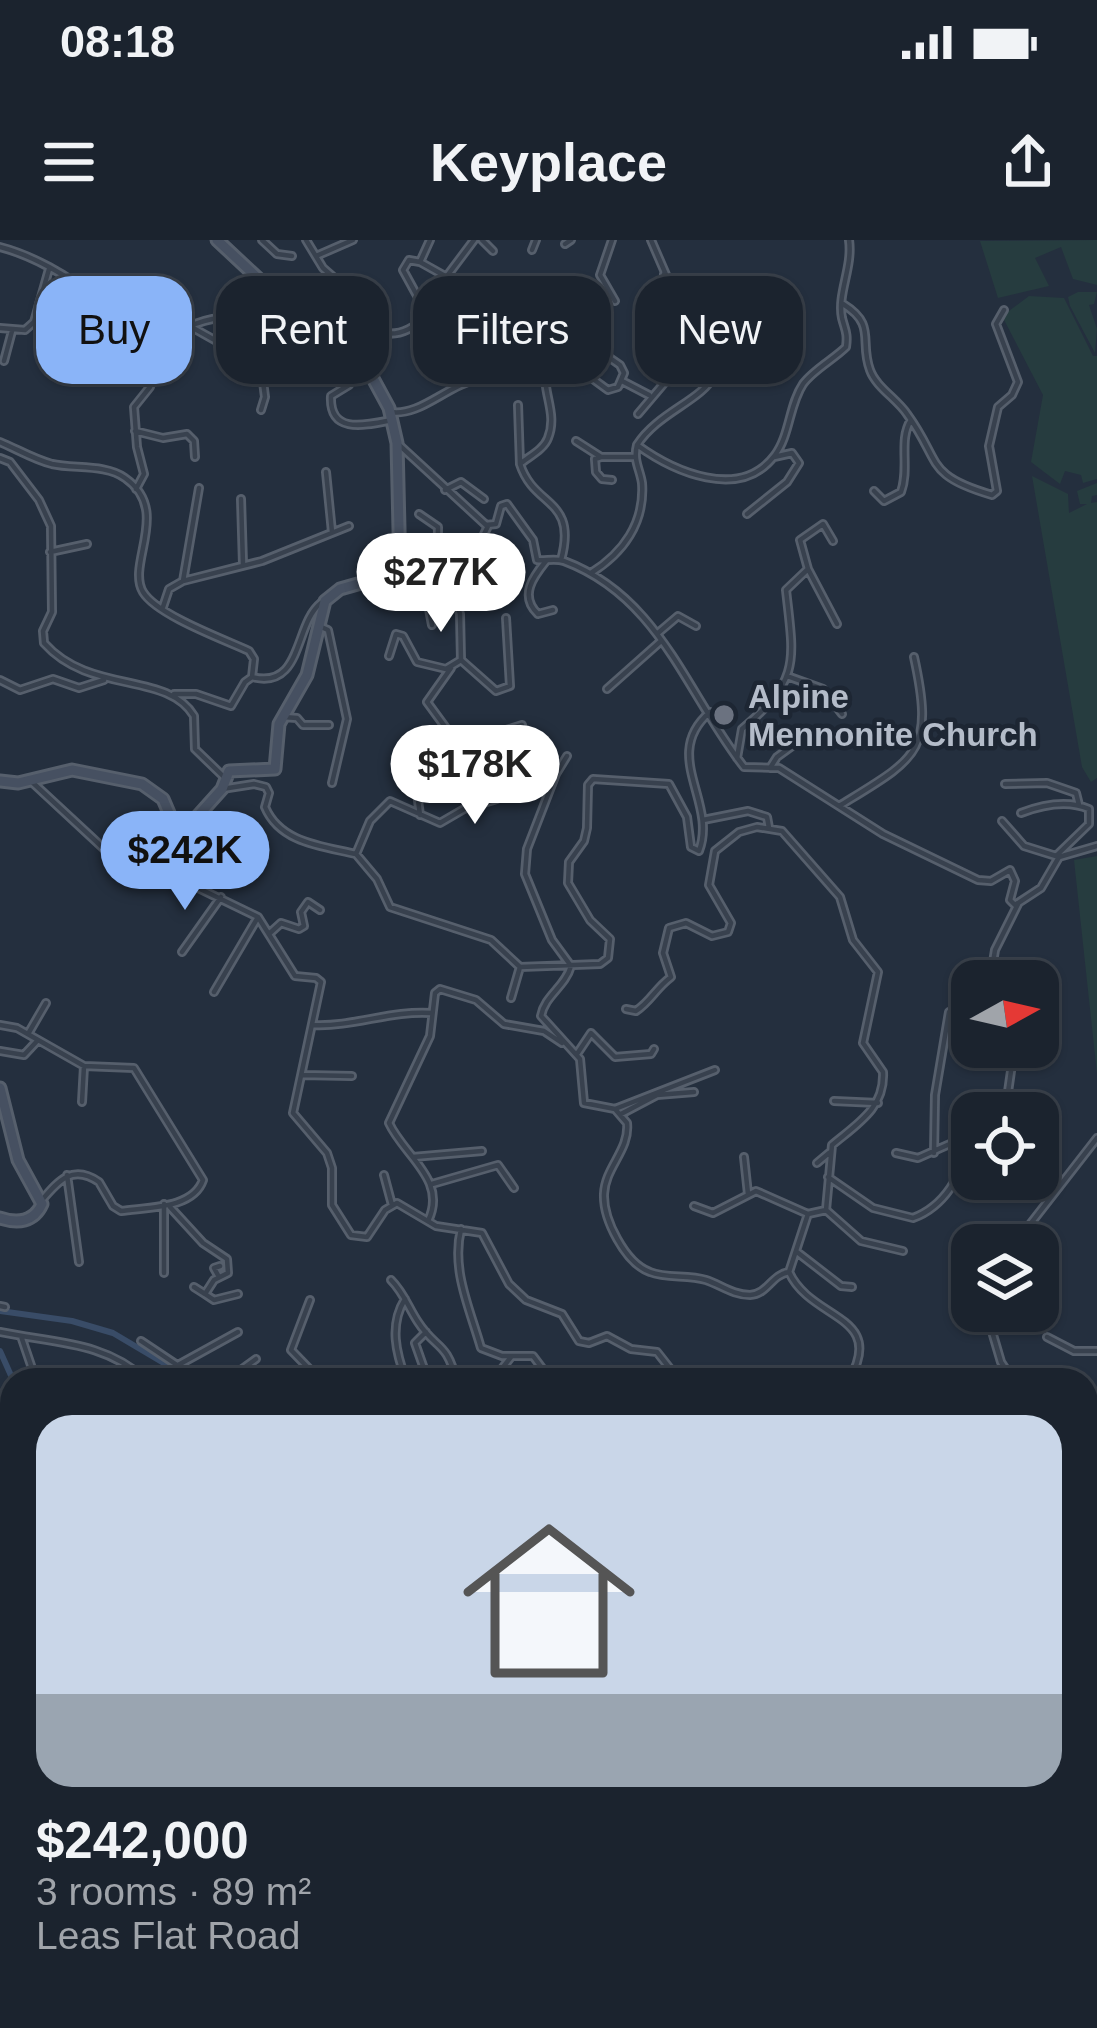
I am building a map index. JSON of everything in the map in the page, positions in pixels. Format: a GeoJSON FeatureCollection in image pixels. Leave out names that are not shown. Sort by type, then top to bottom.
{"type":"FeatureCollection","features":[{"type":"Feature","properties":{"kind":"main road"},"geometry":{"type":"LineString","coordinates":[[218,240],[256,276]]}},
{"type":"Feature","properties":{"kind":"main road"},"geometry":{"type":"LineString","coordinates":[[0,782],[72,770],[142,784],[164,799],[175,827],[183,830],[232,770],[275,769],[283,717],[307,675],[325,601],[340,589],[396,575],[402,559],[398,443],[374,384]]}},
{"type":"Feature","properties":{"kind":"main road"},"geometry":{"type":"LineString","coordinates":[[0,1088],[4,1128],[42,1200],[40,1209],[26,1220],[0,1218]]}},
{"type":"Feature","properties":{"kind":"street"},"geometry":{"type":"LineString","coordinates":[[262,240],[277,254],[292,256]]}},
{"type":"Feature","properties":{"kind":"street"},"geometry":{"type":"LineString","coordinates":[[307,240],[330,276]]}},
{"type":"Feature","properties":{"kind":"street"},"geometry":{"type":"LineString","coordinates":[[316,256],[353,240]]}},
{"type":"Feature","properties":{"kind":"street"},"geometry":{"type":"LineString","coordinates":[[420,262],[430,240]]}},
{"type":"Feature","properties":{"kind":"street"},"geometry":{"type":"LineString","coordinates":[[413,288],[403,270],[410,260],[447,276],[478,240],[494,251]]}},
{"type":"Feature","properties":{"kind":"street"},"geometry":{"type":"LineString","coordinates":[[532,250],[536,240]]}},
{"type":"Feature","properties":{"kind":"street"},"geometry":{"type":"LineString","coordinates":[[612,240],[600,275],[614,301]]}},
{"type":"Feature","properties":{"kind":"street"},"geometry":{"type":"LineString","coordinates":[[591,573],[634,532],[642,505],[642,477],[634,458],[637,445],[673,408],[701,393],[716,374],[711,348],[683,314],[651,240]]}},
{"type":"Feature","properties":{"kind":"street"},"geometry":{"type":"LineString","coordinates":[[774,457],[804,382],[846,346],[848,331],[842,318],[852,260],[850,240]]}},
{"type":"Feature","properties":{"kind":"street"},"geometry":{"type":"LineString","coordinates":[[0,247],[61,276]]}},
{"type":"Feature","properties":{"kind":"street"},"geometry":{"type":"LineString","coordinates":[[0,328],[26,330],[34,322],[49,269]]}},
{"type":"Feature","properties":{"kind":"street"},"geometry":{"type":"LineString","coordinates":[[843,304],[863,321],[872,375],[911,420],[939,472],[992,495],[997,491],[989,446],[998,407],[1018,382],[996,324],[1004,310]]}},
{"type":"Feature","properties":{"kind":"street"},"geometry":{"type":"LineString","coordinates":[[192,328],[261,366],[265,398],[261,410]]}},
{"type":"Feature","properties":{"kind":"street"},"geometry":{"type":"LineString","coordinates":[[4,362],[13,332]]}},
{"type":"Feature","properties":{"kind":"street"},"geometry":{"type":"LineString","coordinates":[[600,384],[616,389],[622,381],[622,368],[611,359]]}},
{"type":"Feature","properties":{"kind":"street"},"geometry":{"type":"LineString","coordinates":[[622,381],[650,396]]}},
{"type":"Feature","properties":{"kind":"street"},"geometry":{"type":"LineString","coordinates":[[349,385],[331,397],[333,415],[352,426],[418,410],[460,384]]}},
{"type":"Feature","properties":{"kind":"street"},"geometry":{"type":"LineString","coordinates":[[520,464],[543,447],[550,434],[543,384]]}},
{"type":"Feature","properties":{"kind":"street"},"geometry":{"type":"LineString","coordinates":[[638,414],[662,384]]}},
{"type":"Feature","properties":{"kind":"street"},"geometry":{"type":"LineString","coordinates":[[136,488],[144,474],[134,407],[150,387]]}},
{"type":"Feature","properties":{"kind":"street"},"geometry":{"type":"LineString","coordinates":[[518,404],[520,464],[529,481],[563,516],[566,537],[561,560]]}},
{"type":"Feature","properties":{"kind":"street"},"geometry":{"type":"LineString","coordinates":[[874,491],[884,501],[901,492],[908,464],[904,434],[911,420]]}},
{"type":"Feature","properties":{"kind":"street"},"geometry":{"type":"LineString","coordinates":[[135,431],[163,438],[187,434],[194,441],[195,457]]}},
{"type":"Feature","properties":{"kind":"street"},"geometry":{"type":"LineString","coordinates":[[576,441],[601,457],[634,458]]}},
{"type":"Feature","properties":{"kind":"street"},"geometry":{"type":"LineString","coordinates":[[0,442],[52,464],[116,473],[136,488],[148,521],[140,583],[146,596],[249,651],[254,658],[252,677]]}},
{"type":"Feature","properties":{"kind":"street"},"geometry":{"type":"LineString","coordinates":[[398,443],[488,526]]}},
{"type":"Feature","properties":{"kind":"street"},"geometry":{"type":"LineString","coordinates":[[637,445],[664,465],[712,479],[732,480],[756,471],[774,457],[793,453],[799,464],[787,482],[747,514]]}},
{"type":"Feature","properties":{"kind":"street"},"geometry":{"type":"LineString","coordinates":[[601,457],[595,462],[597,475],[612,480]]}},
{"type":"Feature","properties":{"kind":"street"},"geometry":{"type":"LineString","coordinates":[[0,458],[10,462],[50,518],[52,612],[43,631],[44,643],[80,672],[173,694],[196,694],[231,706],[244,682],[252,677],[267,680],[288,668],[311,611],[325,601]]}},
{"type":"Feature","properties":{"kind":"street"},"geometry":{"type":"LineString","coordinates":[[326,472],[332,532]]}},
{"type":"Feature","properties":{"kind":"street"},"geometry":{"type":"LineString","coordinates":[[445,490],[461,482],[484,499]]}},
{"type":"Feature","properties":{"kind":"street"},"geometry":{"type":"LineString","coordinates":[[183,581],[199,488]]}},
{"type":"Feature","properties":{"kind":"street"},"geometry":{"type":"LineString","coordinates":[[241,499],[243,564]]}},
{"type":"Feature","properties":{"kind":"street"},"geometry":{"type":"LineString","coordinates":[[476,550],[488,526],[497,523],[501,506],[507,504],[532,540],[535,557],[561,560],[591,573],[628,600],[660,636],[747,768],[779,768],[884,834],[978,880],[991,881],[1010,870],[1015,881],[1010,900],[1018,904]]}},
{"type":"Feature","properties":{"kind":"street"},"geometry":{"type":"LineString","coordinates":[[419,514],[438,527],[437,588]]}},
{"type":"Feature","properties":{"kind":"street"},"geometry":{"type":"LineString","coordinates":[[833,542],[823,524],[800,540],[808,569],[837,624]]}},
{"type":"Feature","properties":{"kind":"street"},"geometry":{"type":"LineString","coordinates":[[163,607],[169,589],[183,581],[267,559],[349,526]]}},
{"type":"Feature","properties":{"kind":"street"},"geometry":{"type":"LineString","coordinates":[[50,552],[87,544]]}},
{"type":"Feature","properties":{"kind":"street"},"geometry":{"type":"LineString","coordinates":[[546,561],[529,586],[529,600],[538,614],[554,610]]}},
{"type":"Feature","properties":{"kind":"street"},"geometry":{"type":"LineString","coordinates":[[737,758],[742,729],[769,706],[788,676],[793,652],[786,590],[808,569]]}},
{"type":"Feature","properties":{"kind":"street"},"geometry":{"type":"LineString","coordinates":[[396,575],[425,587],[451,590],[461,660],[496,692],[508,689],[506,618]]}},
{"type":"Feature","properties":{"kind":"street"},"geometry":{"type":"LineString","coordinates":[[425,587],[432,625]]}},
{"type":"Feature","properties":{"kind":"street"},"geometry":{"type":"LineString","coordinates":[[607,689],[678,616],[696,626]]}},
{"type":"Feature","properties":{"kind":"street"},"geometry":{"type":"LineString","coordinates":[[319,626],[328,631],[347,713],[332,782]]}},
{"type":"Feature","properties":{"kind":"street"},"geometry":{"type":"LineString","coordinates":[[389,656],[399,634],[417,662],[451,668]]}},
{"type":"Feature","properties":{"kind":"street"},"geometry":{"type":"LineString","coordinates":[[839,806],[914,754],[924,704],[914,657]]}},
{"type":"Feature","properties":{"kind":"street"},"geometry":{"type":"LineString","coordinates":[[446,728],[428,702],[461,660]]}},
{"type":"Feature","properties":{"kind":"street"},"geometry":{"type":"LineString","coordinates":[[788,676],[823,689],[842,714]]}},
{"type":"Feature","properties":{"kind":"street"},"geometry":{"type":"LineString","coordinates":[[0,680],[20,690],[53,679],[80,688],[104,680]]}},
{"type":"Feature","properties":{"kind":"street"},"geometry":{"type":"LineString","coordinates":[[173,694],[194,716],[196,749],[223,784],[266,787],[265,807],[280,831],[356,854],[377,880],[390,907],[491,940],[520,967],[600,964],[608,958],[608,934],[590,920],[568,883],[569,862],[580,850],[587,828],[590,782],[604,777],[669,784],[687,817],[694,852],[702,848],[703,820],[689,744],[695,724],[710,712]]}},
{"type":"Feature","properties":{"kind":"street"},"geometry":{"type":"LineString","coordinates":[[283,717],[328,725]]}},
{"type":"Feature","properties":{"kind":"street"},"geometry":{"type":"LineString","coordinates":[[356,854],[370,821],[386,804],[393,802],[440,823],[497,799],[515,775],[509,756],[525,749],[506,730],[522,724]]}},
{"type":"Feature","properties":{"kind":"street"},"geometry":{"type":"LineString","coordinates":[[770,768],[806,736]]}},
{"type":"Feature","properties":{"kind":"street"},"geometry":{"type":"LineString","coordinates":[[567,756],[527,849],[525,874],[552,940],[571,966]]}},
{"type":"Feature","properties":{"kind":"street"},"geometry":{"type":"LineString","coordinates":[[413,764],[420,814]]}},
{"type":"Feature","properties":{"kind":"street"},"geometry":{"type":"LineString","coordinates":[[30,780],[129,872],[194,886],[259,917],[295,976],[321,982],[293,1113],[322,1145],[332,1168],[332,1205],[354,1238],[372,1233],[392,1205],[402,1204],[436,1226],[482,1233],[495,1251],[500,1271],[518,1294],[562,1314],[579,1341],[589,1343],[608,1336],[631,1349],[657,1352],[670,1368]]}},
{"type":"Feature","properties":{"kind":"street"},"geometry":{"type":"LineString","coordinates":[[1005,784],[1061,787],[1076,793],[1079,805]]}},
{"type":"Feature","properties":{"kind":"street"},"geometry":{"type":"LineString","coordinates":[[993,960],[1018,904],[1041,888],[1057,856],[1089,824],[1091,813],[1079,805],[1048,805],[1022,813]]}},
{"type":"Feature","properties":{"kind":"street"},"geometry":{"type":"LineString","coordinates":[[703,820],[748,811],[764,814],[769,828]]}},
{"type":"Feature","properties":{"kind":"street"},"geometry":{"type":"LineString","coordinates":[[1002,821],[1024,846],[1057,856],[1097,846]]}},
{"type":"Feature","properties":{"kind":"street"},"geometry":{"type":"LineString","coordinates":[[626,1009],[636,1011],[645,1005],[657,985],[671,977],[663,952],[669,928],[686,923],[712,936],[728,932],[731,923],[710,885],[715,851],[740,832],[769,828],[794,842],[840,897],[853,940],[878,972],[863,1043],[883,1072],[878,1103],[832,1144],[826,1210]]}},
{"type":"Feature","properties":{"kind":"street"},"geometry":{"type":"LineString","coordinates":[[182,952],[220,897]]}},
{"type":"Feature","properties":{"kind":"street"},"geometry":{"type":"LineString","coordinates":[[271,933],[281,923],[298,929],[304,926],[301,912],[308,902],[320,910]]}},
{"type":"Feature","properties":{"kind":"street"},"geometry":{"type":"LineString","coordinates":[[214,992],[259,917]]}},
{"type":"Feature","properties":{"kind":"street"},"geometry":{"type":"LineString","coordinates":[[571,966],[560,987],[546,999],[541,1016],[582,1063],[584,1102],[618,1111],[657,1095],[694,1092]]}},
{"type":"Feature","properties":{"kind":"street"},"geometry":{"type":"LineString","coordinates":[[511,998],[520,967]]}},
{"type":"Feature","properties":{"kind":"street"},"geometry":{"type":"LineString","coordinates":[[428,1221],[435,1202],[432,1184],[389,1123],[430,1036],[435,993],[440,989],[476,1000],[505,1024],[544,1031],[573,1051]]}},
{"type":"Feature","properties":{"kind":"street"},"geometry":{"type":"LineString","coordinates":[[28,1034],[46,1003]]}},
{"type":"Feature","properties":{"kind":"street"},"geometry":{"type":"LineString","coordinates":[[310,1024],[346,1024],[408,1011],[432,1013]]}},
{"type":"Feature","properties":{"kind":"street"},"geometry":{"type":"LineString","coordinates":[[934,1154],[934,1095],[950,1012]]}},
{"type":"Feature","properties":{"kind":"street"},"geometry":{"type":"LineString","coordinates":[[0,1024],[84,1066],[134,1068],[203,1180],[195,1196],[121,1210],[91,1177],[67,1175],[42,1200]]}},
{"type":"Feature","properties":{"kind":"street"},"geometry":{"type":"LineString","coordinates":[[573,1051],[591,1033],[615,1057],[651,1054],[653,1049]]}},
{"type":"Feature","properties":{"kind":"street"},"geometry":{"type":"LineString","coordinates":[[0,1051],[24,1055],[38,1040]]}},
{"type":"Feature","properties":{"kind":"street"},"geometry":{"type":"LineString","coordinates":[[82,1102],[84,1066]]}},
{"type":"Feature","properties":{"kind":"street"},"geometry":{"type":"LineString","coordinates":[[618,1111],[715,1070]]}},
{"type":"Feature","properties":{"kind":"street"},"geometry":{"type":"LineString","coordinates":[[302,1075],[352,1076]]}},
{"type":"Feature","properties":{"kind":"street"},"geometry":{"type":"LineString","coordinates":[[835,1101],[878,1103]]}},
{"type":"Feature","properties":{"kind":"street"},"geometry":{"type":"LineString","coordinates":[[618,1111],[628,1131],[606,1179],[605,1209],[638,1266],[656,1274],[701,1278],[750,1295],[760,1293],[776,1275],[788,1272]]}},
{"type":"Feature","properties":{"kind":"street"},"geometry":{"type":"LineString","coordinates":[[1030,1224],[1097,1138]]}},
{"type":"Feature","properties":{"kind":"street"},"geometry":{"type":"LineString","coordinates":[[896,1153],[908,1158],[934,1154],[951,1145]]}},
{"type":"Feature","properties":{"kind":"street"},"geometry":{"type":"LineString","coordinates":[[413,1157],[482,1151]]}},
{"type":"Feature","properties":{"kind":"street"},"geometry":{"type":"LineString","coordinates":[[817,1163],[829,1153]]}},
{"type":"Feature","properties":{"kind":"street"},"geometry":{"type":"LineString","coordinates":[[745,1157],[748,1194]]}},
{"type":"Feature","properties":{"kind":"street"},"geometry":{"type":"LineString","coordinates":[[432,1184],[498,1166],[514,1188]]}},
{"type":"Feature","properties":{"kind":"street"},"geometry":{"type":"LineString","coordinates":[[67,1175],[79,1262]]}},
{"type":"Feature","properties":{"kind":"street"},"geometry":{"type":"LineString","coordinates":[[384,1175],[392,1205]]}},
{"type":"Feature","properties":{"kind":"street"},"geometry":{"type":"LineString","coordinates":[[828,1177],[873,1208],[913,1217],[951,1187]]}},
{"type":"Feature","properties":{"kind":"street"},"geometry":{"type":"LineString","coordinates":[[694,1206],[713,1213],[760,1192],[808,1214],[826,1210]]}},
{"type":"Feature","properties":{"kind":"street"},"geometry":{"type":"LineString","coordinates":[[164,1273],[166,1204]]}},
{"type":"Feature","properties":{"kind":"street"},"geometry":{"type":"LineString","coordinates":[[166,1204],[203,1243],[225,1256],[228,1273],[205,1294]]}},
{"type":"Feature","properties":{"kind":"street"},"geometry":{"type":"LineString","coordinates":[[826,1210],[861,1240],[902,1251]]}},
{"type":"Feature","properties":{"kind":"street"},"geometry":{"type":"LineString","coordinates":[[788,1272],[808,1214]]}},
{"type":"Feature","properties":{"kind":"street"},"geometry":{"type":"LineString","coordinates":[[461,1229],[461,1284],[481,1348],[511,1357],[532,1356],[542,1368]]}},
{"type":"Feature","properties":{"kind":"street"},"geometry":{"type":"LineString","coordinates":[[796,1252],[841,1286],[853,1287]]}},
{"type":"Feature","properties":{"kind":"street"},"geometry":{"type":"LineString","coordinates":[[220,1266],[214,1270],[220,1278]]}},
{"type":"Feature","properties":{"kind":"street"},"geometry":{"type":"LineString","coordinates":[[788,1272],[802,1294],[862,1340],[855,1368]]}},
{"type":"Feature","properties":{"kind":"street"},"geometry":{"type":"LineString","coordinates":[[391,1280],[426,1332],[448,1351],[453,1368]]}},
{"type":"Feature","properties":{"kind":"street"},"geometry":{"type":"LineString","coordinates":[[194,1287],[214,1300],[238,1294]]}},
{"type":"Feature","properties":{"kind":"street"},"geometry":{"type":"LineString","coordinates":[[401,1368],[395,1324],[406,1298]]}},
{"type":"Feature","properties":{"kind":"street"},"geometry":{"type":"LineString","coordinates":[[308,1368],[291,1350],[310,1300]]}},
{"type":"Feature","properties":{"kind":"street"},"geometry":{"type":"LineString","coordinates":[[0,1332],[97,1349],[131,1368]]}},
{"type":"Feature","properties":{"kind":"street"},"geometry":{"type":"LineString","coordinates":[[171,1368],[238,1332]]}},
{"type":"Feature","properties":{"kind":"street"},"geometry":{"type":"LineString","coordinates":[[424,1368],[416,1343],[426,1332]]}},
{"type":"Feature","properties":{"kind":"street"},"geometry":{"type":"LineString","coordinates":[[992,1332],[1005,1368]]}},
{"type":"Feature","properties":{"kind":"street"},"geometry":{"type":"LineString","coordinates":[[21,1336],[32,1368]]}},
{"type":"Feature","properties":{"kind":"street"},"geometry":{"type":"LineString","coordinates":[[1048,1336],[1074,1351],[1097,1351]]}},
{"type":"Feature","properties":{"kind":"street"},"geometry":{"type":"LineString","coordinates":[[141,1341],[177,1365]]}},
{"type":"Feature","properties":{"kind":"street"},"geometry":{"type":"LineString","coordinates":[[502,1368],[511,1357]]}},
{"type":"Feature","properties":{"kind":"street"},"geometry":{"type":"LineString","coordinates":[[243,1368],[256,1359]]}},
{"type":"Feature","properties":{"kind":"green space"},"geometry":{"type":"Polygon","coordinates":[[[1097,240],[1097,285],[1073,279],[1061,247],[1035,258],[1049,286],[998,298],[980,241],[1097,240]]]}},
{"type":"Feature","properties":{"kind":"green space"},"geometry":{"type":"Polygon","coordinates":[[[1097,292],[1094,304],[1089,305],[1097,329],[1095,353],[1070,306],[1068,297],[1097,292]]]}},
{"type":"Feature","properties":{"kind":"green space"},"geometry":{"type":"Polygon","coordinates":[[[1029,296],[1064,298],[1097,356],[1097,479],[1083,483],[1081,475],[1065,471],[1060,484],[1031,462],[1043,395],[1002,316],[1029,296]]]}},
{"type":"Feature","properties":{"kind":"green space"},"geometry":{"type":"Polygon","coordinates":[[[1032,476],[1068,494],[1069,513],[1087,504],[1080,504],[1077,491],[1097,483],[1091,503],[1097,502],[1097,778],[1091,782],[1082,767],[1032,476]]]}},
{"type":"Feature","properties":{"kind":"green space"},"geometry":{"type":"Polygon","coordinates":[[[1097,856],[1097,1074],[1074,860],[1097,856]]]}},
{"type":"Feature","properties":{"kind":"waterway"},"geometry":{"type":"LineString","coordinates":[[0,1311],[72,1321],[113,1333],[167,1365]]}},
{"type":"Feature","properties":{"kind":"waterway"},"geometry":{"type":"LineString","coordinates":[[0,1351],[8,1368]]}},
{"type":"Feature","properties":{"kind":"place","name":"Alpine Mennonite Church"},"geometry":{"type":"Point","coordinates":[724,715]}}]}
